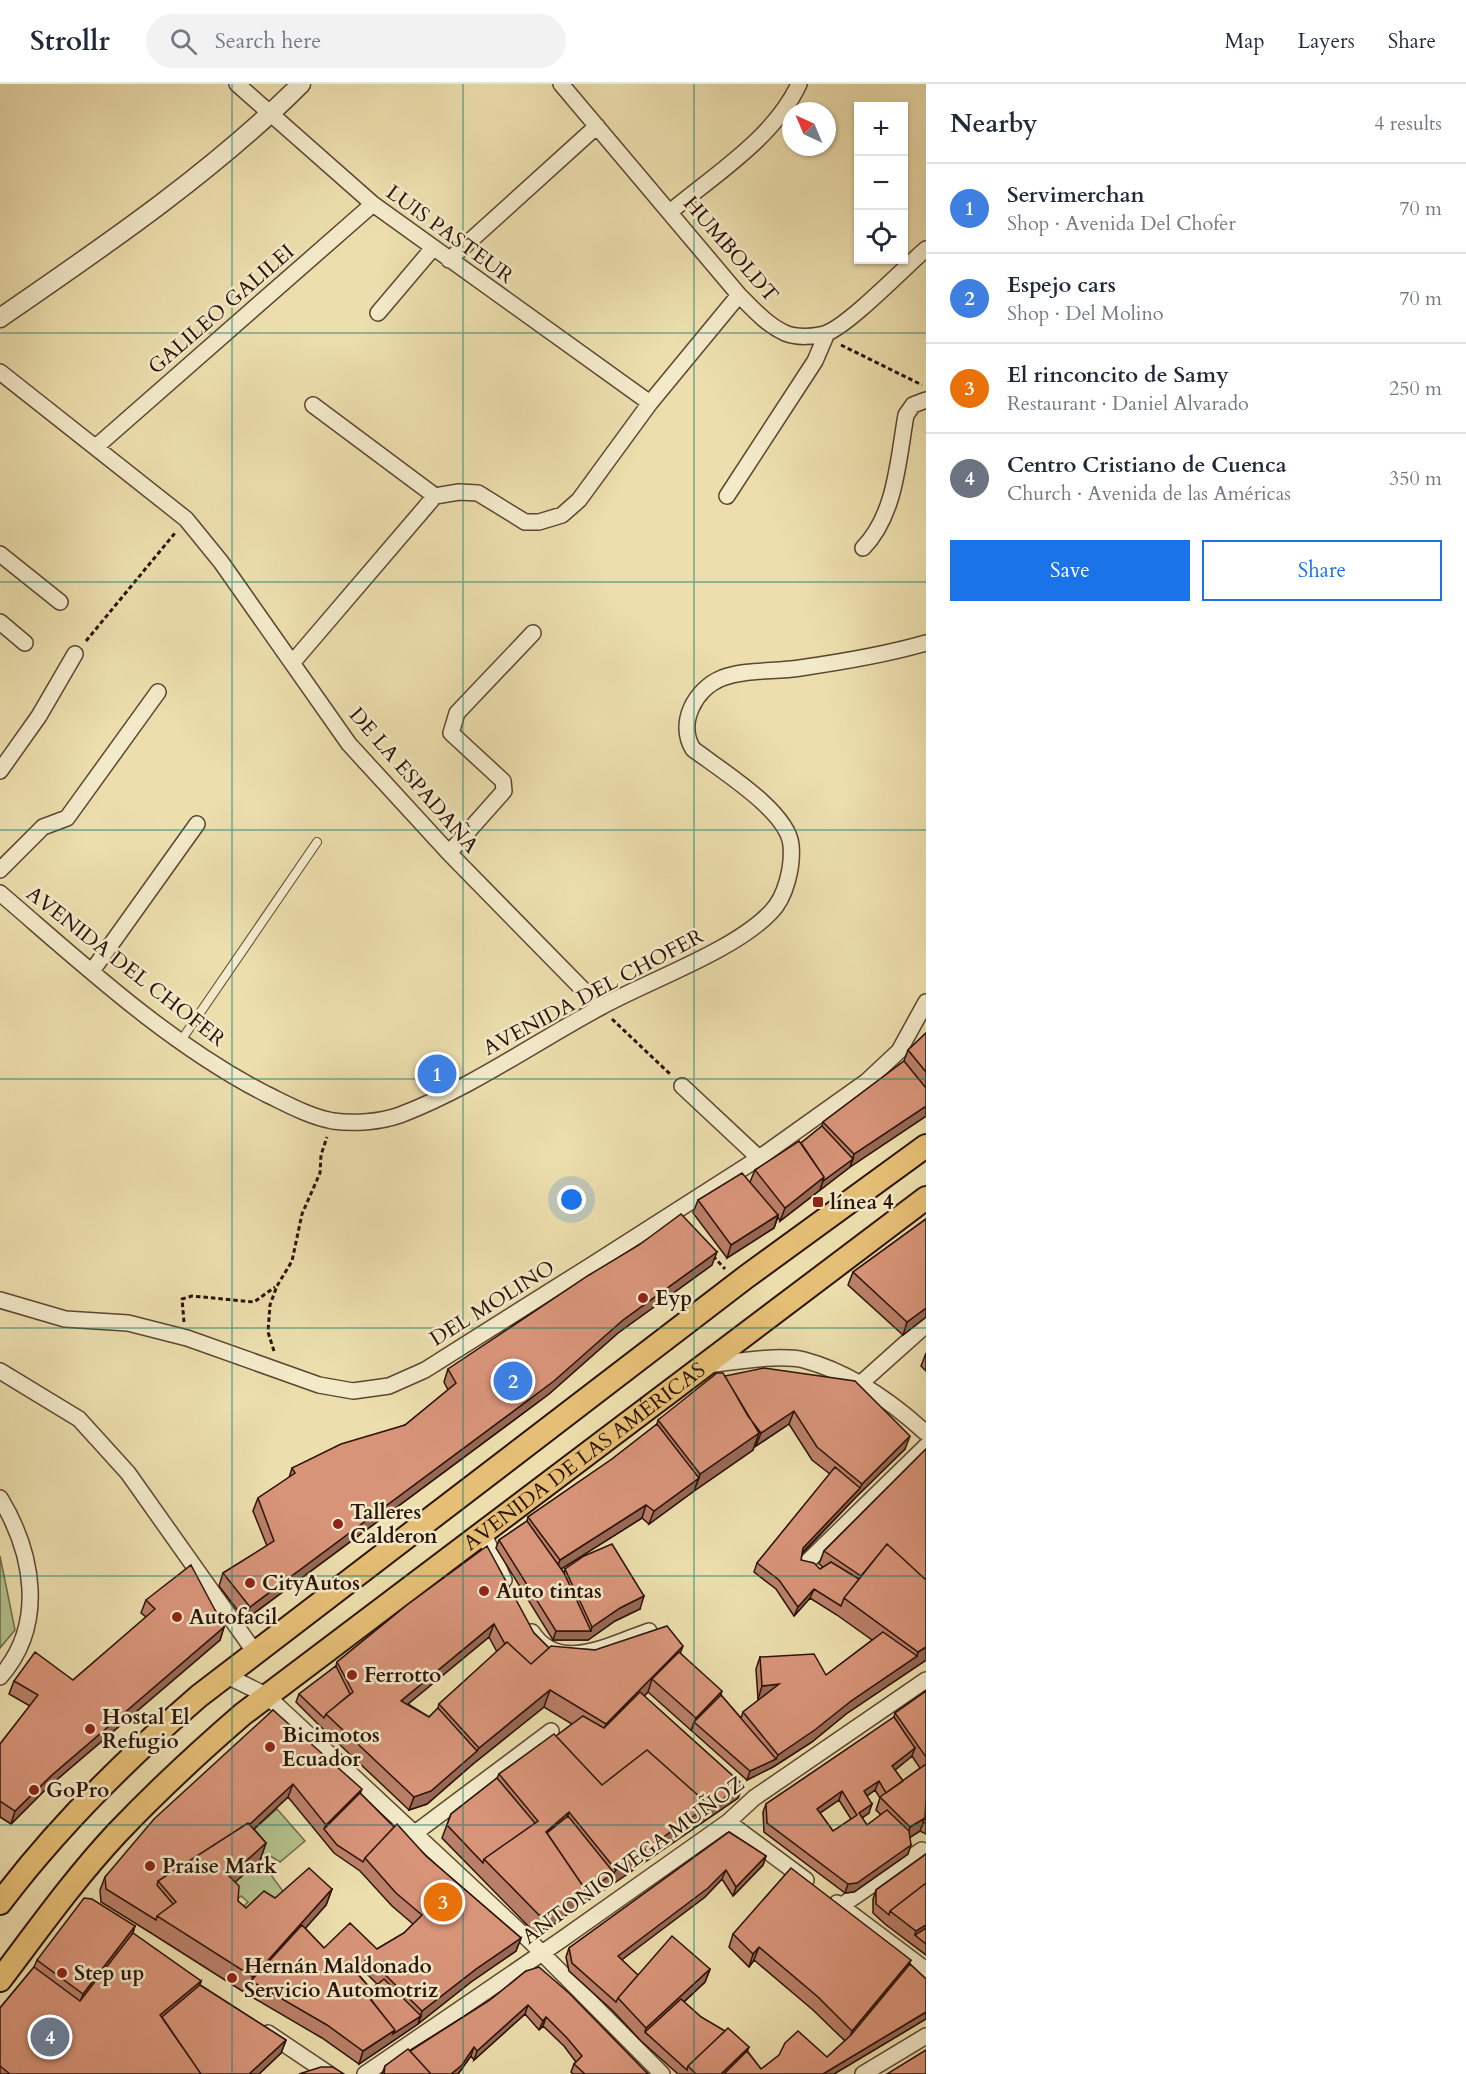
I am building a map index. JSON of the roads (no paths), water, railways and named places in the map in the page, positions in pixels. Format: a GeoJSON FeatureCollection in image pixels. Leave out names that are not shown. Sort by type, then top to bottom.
{"type":"FeatureCollection","features":[{"type":"Feature","properties":{"kind":"main road","name":"AVENIDA DE LAS AMÉRICAS"},"geometry":{"type":"LineString","coordinates":[[0,1903],[31,1863],[132,1753],[254,1651],[746,1277],[926,1146]]}},
{"type":"Feature","properties":{"kind":"main road","name":"AVENIDA DE LAS AMÉRICAS"},"geometry":{"type":"LineString","coordinates":[[0,1980],[64,1895],[116,1835],[195,1757],[266,1695],[926,1198]]}},
{"type":"Feature","properties":{"kind":"street","name":"LUIS PASTEUR"},"geometry":{"type":"LineString","coordinates":[[237,84],[373,204],[650,403]]}},
{"type":"Feature","properties":{"kind":"street"},"geometry":{"type":"LineString","coordinates":[[0,318],[122,234],[272,114],[301,84]]}},
{"type":"Feature","properties":{"kind":"street","name":"HUMBOLDT"},"geometry":{"type":"LineString","coordinates":[[561,84],[738,295],[770,324],[788,334],[801,336],[827,333]]}},
{"type":"Feature","properties":{"kind":"street"},"geometry":{"type":"LineString","coordinates":[[670,212],[757,140],[778,118],[799,84]]}},
{"type":"Feature","properties":{"kind":"street"},"geometry":{"type":"LineString","coordinates":[[449,260],[597,126]]}},
{"type":"Feature","properties":{"kind":"street","name":"GALILEO GALILEI"},"geometry":{"type":"LineString","coordinates":[[97,446],[373,204]]}},
{"type":"Feature","properties":{"kind":"street"},"geometry":{"type":"LineString","coordinates":[[378,314],[433,248]]}},
{"type":"Feature","properties":{"kind":"street"},"geometry":{"type":"LineString","coordinates":[[727,496],[815,361],[827,333],[850,317],[926,249]]}},
{"type":"Feature","properties":{"kind":"street"},"geometry":{"type":"LineString","coordinates":[[293,662],[435,496],[459,492],[478,494],[525,522],[539,522],[562,515],[579,500],[650,403],[738,295]]}},
{"type":"Feature","properties":{"kind":"street","name":"DE LA ESPADAÑA"},"geometry":{"type":"LineString","coordinates":[[0,372],[97,446],[186,519],[293,662],[349,744],[449,853],[600,1007]]}},
{"type":"Feature","properties":{"kind":"street"},"geometry":{"type":"LineString","coordinates":[[863,548],[877,534],[891,498],[906,415],[913,405],[926,400]]}},
{"type":"Feature","properties":{"kind":"street"},"geometry":{"type":"LineString","coordinates":[[313,405],[435,496]]}},
{"type":"Feature","properties":{"kind":"street"},"geometry":{"type":"LineString","coordinates":[[0,554],[60,602]]}},
{"type":"Feature","properties":{"kind":"street"},"geometry":{"type":"LineString","coordinates":[[0,622],[25,643]]}},
{"type":"Feature","properties":{"kind":"street"},"geometry":{"type":"LineString","coordinates":[[449,853],[504,791],[503,781],[451,733],[453,723],[457,713],[533,633]]}},
{"type":"Feature","properties":{"kind":"street","name":"AVENIDA DEL CHOFER"},"geometry":{"type":"LineString","coordinates":[[0,893],[180,1042],[255,1088],[291,1106],[333,1121],[383,1119],[399,1115],[515,1058],[600,1007],[742,936],[772,912],[782,897],[788,878],[791,844],[787,830],[759,800],[693,749],[686,731],[692,704],[708,687],[720,679],[738,674],[798,669],[892,653],[926,643]]}},
{"type":"Feature","properties":{"kind":"street"},"geometry":{"type":"LineString","coordinates":[[2,763],[39,716],[75,654]]}},
{"type":"Feature","properties":{"kind":"street"},"geometry":{"type":"LineString","coordinates":[[0,870],[43,827],[68,818],[158,692]]}},
{"type":"Feature","properties":{"kind":"street"},"geometry":{"type":"LineString","coordinates":[[92,971],[197,824]]}},
{"type":"Feature","properties":{"kind":"street","name":"DEL MOLINO"},"geometry":{"type":"LineString","coordinates":[[0,1300],[65,1319],[128,1323],[187,1338],[319,1385],[353,1391],[389,1386],[425,1370],[759,1158],[867,1081],[899,1051],[926,1002]]}},
{"type":"Feature","properties":{"kind":"street"},"geometry":{"type":"LineString","coordinates":[[682,1086],[759,1158]]}},
{"type":"Feature","properties":{"kind":"street"},"geometry":{"type":"LineString","coordinates":[[860,1384],[926,1325]]}},
{"type":"Feature","properties":{"kind":"street"},"geometry":{"type":"LineString","coordinates":[[701,1366],[750,1359],[802,1359],[860,1384],[904,1413],[926,1433]]}},
{"type":"Feature","properties":{"kind":"street"},"geometry":{"type":"LineString","coordinates":[[0,1371],[79,1419],[129,1473],[254,1651]]}},
{"type":"Feature","properties":{"kind":"street"},"geometry":{"type":"LineString","coordinates":[[803,1566],[926,1446]]}},
{"type":"Feature","properties":{"kind":"street"},"geometry":{"type":"LineString","coordinates":[[0,1498],[10,1515],[23,1549],[31,1583],[32,1604],[22,1645],[0,1677]]}},
{"type":"Feature","properties":{"kind":"street"},"geometry":{"type":"LineString","coordinates":[[483,1532],[510,1594]]}},
{"type":"Feature","properties":{"kind":"street"},"geometry":{"type":"LineString","coordinates":[[525,1621],[536,1637],[549,1648],[576,1656],[649,1631]]}},
{"type":"Feature","properties":{"kind":"street"},"geometry":{"type":"LineString","coordinates":[[225,1675],[266,1695],[542,1953],[662,2074]]}},
{"type":"Feature","properties":{"kind":"street","name":"ANTONIO VEGA MUÑOZ"},"geometry":{"type":"LineString","coordinates":[[365,2074],[728,1822],[750,1795],[926,1680]]}},
{"type":"Feature","properties":{"kind":"street"},"geometry":{"type":"LineString","coordinates":[[415,1833],[550,1731]]}},
{"type":"Feature","properties":{"kind":"street"},"geometry":{"type":"LineString","coordinates":[[728,1822],[926,1970]]}},
{"type":"Feature","properties":{"kind":"street"},"geometry":{"type":"LineString","coordinates":[[841,1906],[922,1850]]}},
{"type":"Feature","properties":{"kind":"street"},"geometry":{"type":"LineString","coordinates":[[257,2025],[329,2074]]}},
{"type":"Feature","properties":{"kind":"street"},"geometry":{"type":"LineString","coordinates":[[863,2074],[926,2036]]}},
{"type":"Feature","properties":{"kind":"street"},"geometry":{"type":"LineString","coordinates":[[302,2074],[316,2066]]}},
{"type":"Feature","properties":{"kind":"lane"},"geometry":{"type":"LineString","coordinates":[[180,1042],[316,842]]}},
{"type":"Feature","properties":{"kind":"place","name":"Servimerchan"},"geometry":{"type":"Point","coordinates":[437,1074]}},
{"type":"Feature","properties":{"kind":"place","name":"línea 4"},"geometry":{"type":"Point","coordinates":[818,1202]}},
{"type":"Feature","properties":{"kind":"place","name":"Eyp"},"geometry":{"type":"Point","coordinates":[643,1298]}},
{"type":"Feature","properties":{"kind":"place","name":"Espejo cars"},"geometry":{"type":"Point","coordinates":[513,1381]}},
{"type":"Feature","properties":{"kind":"place","name":"Talleres Calderon"},"geometry":{"type":"Point","coordinates":[338,1524]}},
{"type":"Feature","properties":{"kind":"place","name":"CityAutos"},"geometry":{"type":"Point","coordinates":[250,1583]}},
{"type":"Feature","properties":{"kind":"place","name":"Auto tintas"},"geometry":{"type":"Point","coordinates":[484,1591]}},
{"type":"Feature","properties":{"kind":"place","name":"Autofacil"},"geometry":{"type":"Point","coordinates":[177,1617]}},
{"type":"Feature","properties":{"kind":"place","name":"Ferrotto"},"geometry":{"type":"Point","coordinates":[352,1675]}},
{"type":"Feature","properties":{"kind":"place","name":"Hostal El Refugio"},"geometry":{"type":"Point","coordinates":[90,1729]}},
{"type":"Feature","properties":{"kind":"place","name":"Bicimotos Ecuador"},"geometry":{"type":"Point","coordinates":[270,1747]}},
{"type":"Feature","properties":{"kind":"place","name":"GoPro"},"geometry":{"type":"Point","coordinates":[34,1790]}},
{"type":"Feature","properties":{"kind":"place","name":"Praise Mark"},"geometry":{"type":"Point","coordinates":[150,1866]}},
{"type":"Feature","properties":{"kind":"place","name":"El rinconcito de Samy"},"geometry":{"type":"Point","coordinates":[443,1902]}},
{"type":"Feature","properties":{"kind":"place","name":"Step up"},"geometry":{"type":"Point","coordinates":[62,1973]}},
{"type":"Feature","properties":{"kind":"place","name":"Hernán Maldonado Servicio Automotriz"},"geometry":{"type":"Point","coordinates":[232,1978]}},
{"type":"Feature","properties":{"kind":"place","name":"Centro Cristiano de Cuenca"},"geometry":{"type":"Point","coordinates":[50,2037]}}]}
